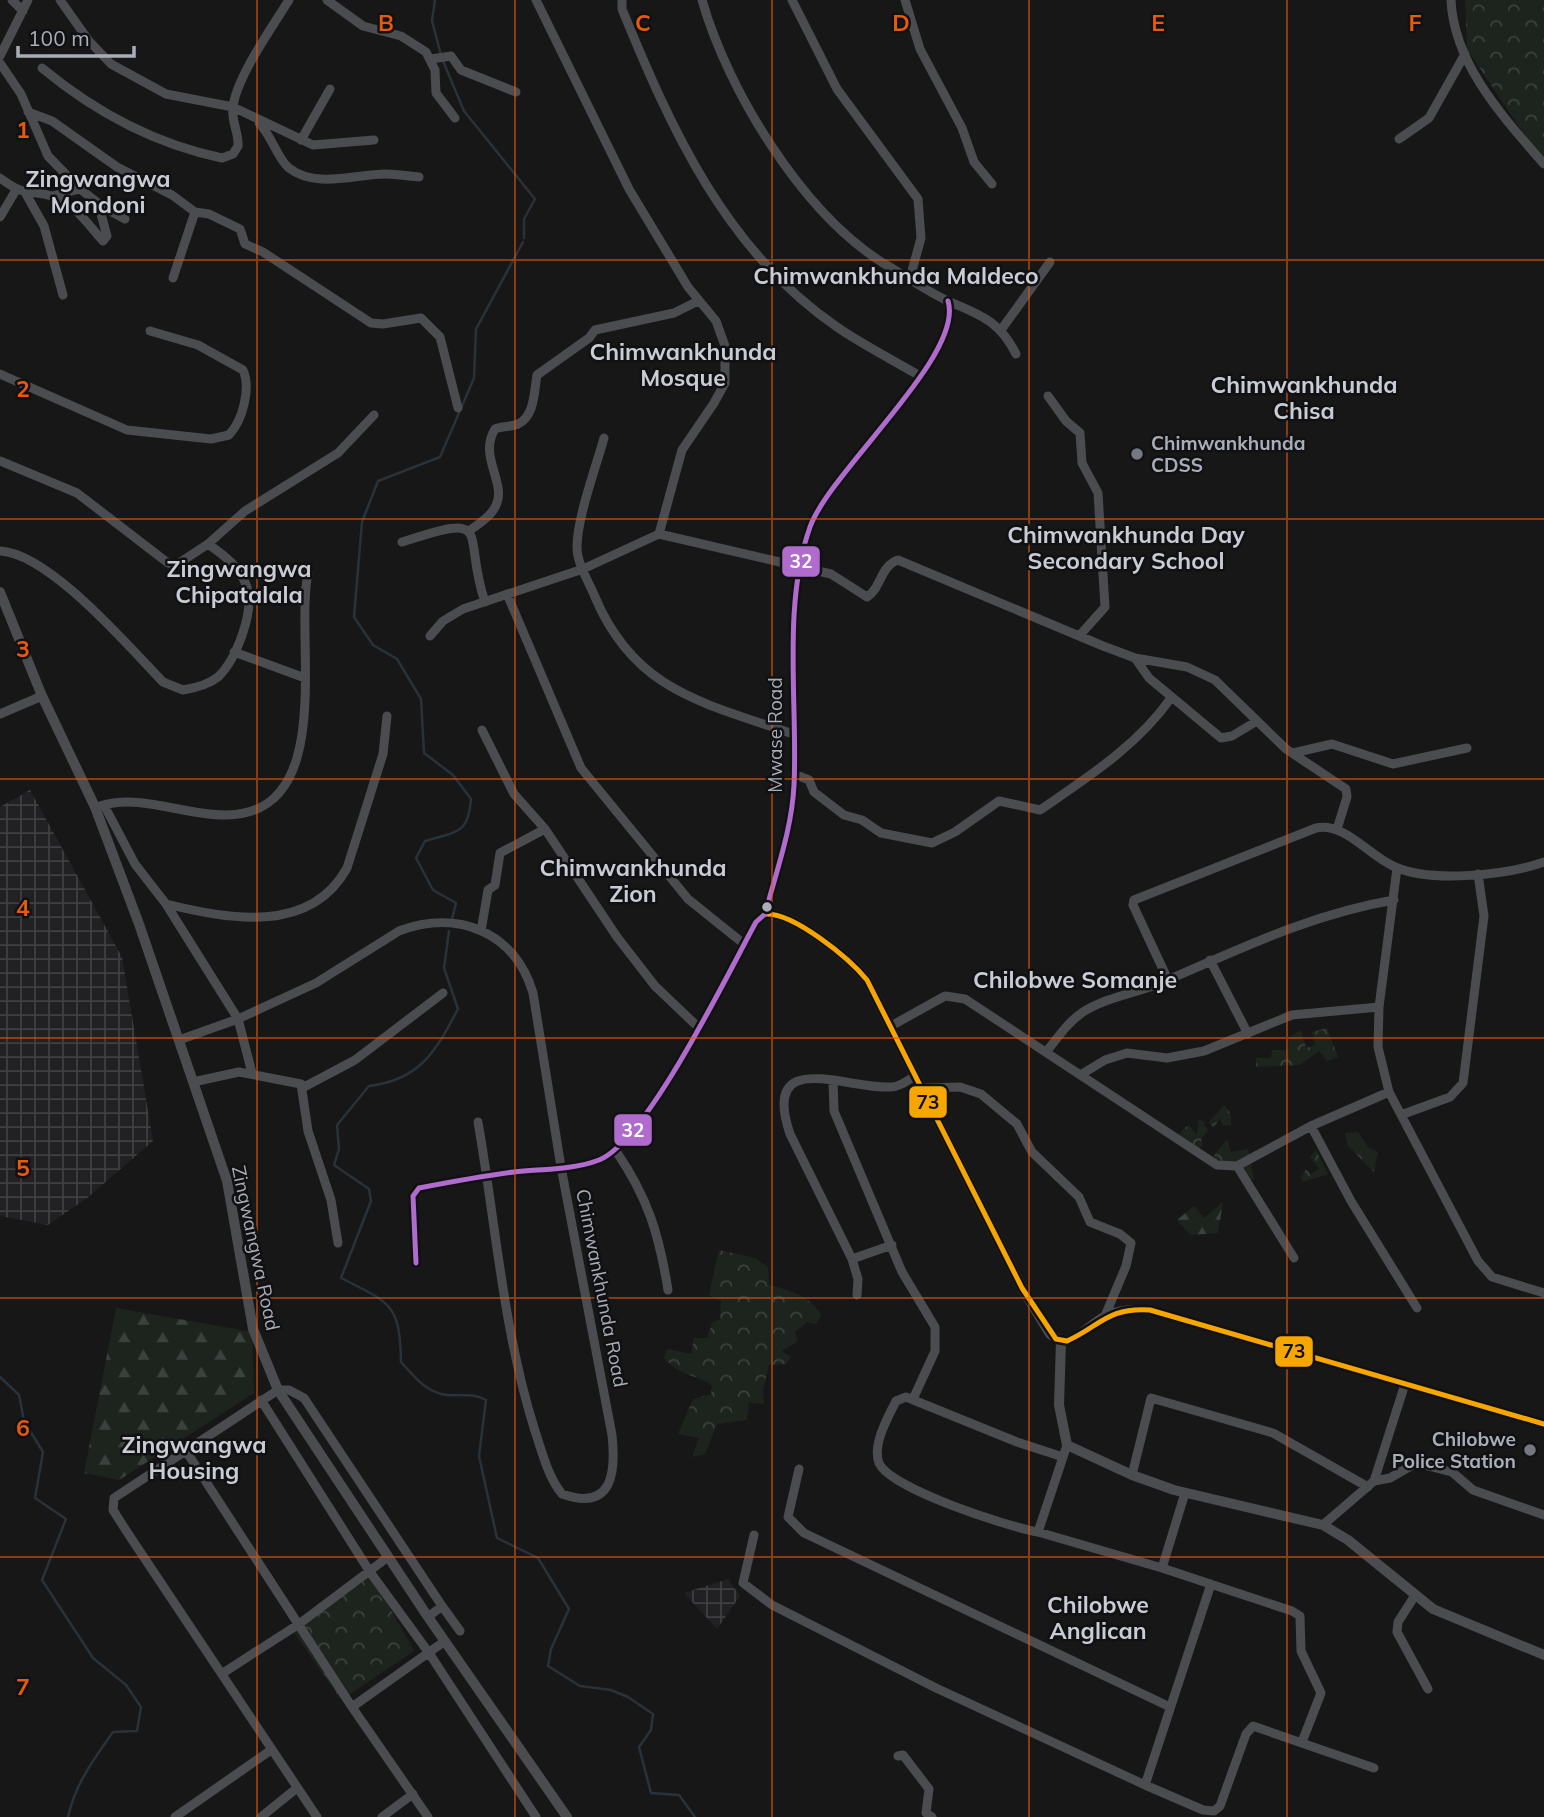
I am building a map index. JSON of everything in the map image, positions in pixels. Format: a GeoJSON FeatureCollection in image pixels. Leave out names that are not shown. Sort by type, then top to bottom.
{"type":"FeatureCollection","features":[{"type":"Feature","properties":{"kind":"street"},"geometry":{"type":"LineString","coordinates":[[12,0],[23,11]]}},
{"type":"Feature","properties":{"kind":"street"},"geometry":{"type":"LineString","coordinates":[[0,56],[28,0]]}},
{"type":"Feature","properties":{"kind":"street"},"geometry":{"type":"LineString","coordinates":[[60,0],[89,41],[111,64],[166,94],[233,107],[301,140],[327,145],[374,140]]}},
{"type":"Feature","properties":{"kind":"street"},"geometry":{"type":"LineString","coordinates":[[42,68],[65,87],[135,131],[220,158],[233,154],[238,146],[233,107],[252,62],[289,0]]}},
{"type":"Feature","properties":{"kind":"street"},"geometry":{"type":"LineString","coordinates":[[327,0],[363,26],[401,36],[431,58],[435,70],[436,93],[455,118]]}},
{"type":"Feature","properties":{"kind":"street"},"geometry":{"type":"LineString","coordinates":[[537,0],[623,178],[698,301],[716,321],[723,338],[727,365],[725,383],[715,404],[682,450],[659,534]]}},
{"type":"Feature","properties":{"kind":"street"},"geometry":{"type":"LineString","coordinates":[[622,0],[622,9],[661,104],[719,208],[761,257],[819,313],[920,376]]}},
{"type":"Feature","properties":{"kind":"street"},"geometry":{"type":"LineString","coordinates":[[702,0],[713,38],[731,80],[782,160],[859,245],[948,301],[976,311],[1001,330],[1016,354]]}},
{"type":"Feature","properties":{"kind":"street"},"geometry":{"type":"LineString","coordinates":[[792,0],[837,89],[918,199],[921,238],[910,278]]}},
{"type":"Feature","properties":{"kind":"street"},"geometry":{"type":"LineString","coordinates":[[905,0],[920,49],[962,128],[974,162],[992,184]]}},
{"type":"Feature","properties":{"kind":"street"},"geometry":{"type":"LineString","coordinates":[[1451,0],[1465,54],[1497,110],[1544,164]]}},
{"type":"Feature","properties":{"kind":"street"},"geometry":{"type":"LineString","coordinates":[[1399,139],[1429,118],[1465,54]]}},
{"type":"Feature","properties":{"kind":"street"},"geometry":{"type":"LineString","coordinates":[[431,58],[451,56],[461,70],[516,92]]}},
{"type":"Feature","properties":{"kind":"street"},"geometry":{"type":"LineString","coordinates":[[0,63],[21,94],[48,156],[99,205],[125,219]]}},
{"type":"Feature","properties":{"kind":"street"},"geometry":{"type":"LineString","coordinates":[[301,140],[330,89]]}},
{"type":"Feature","properties":{"kind":"street"},"geometry":{"type":"LineString","coordinates":[[28,112],[52,121],[108,161],[172,195],[195,212],[209,214],[240,229],[245,244],[263,252],[371,323],[383,324],[421,318],[440,337],[458,408]]}},
{"type":"Feature","properties":{"kind":"street"},"geometry":{"type":"LineString","coordinates":[[255,119],[271,136],[288,168],[304,175],[325,179],[387,174],[419,177]]}},
{"type":"Feature","properties":{"kind":"street"},"geometry":{"type":"LineString","coordinates":[[0,178],[27,195],[52,196],[80,189]]}},
{"type":"Feature","properties":{"kind":"street"},"geometry":{"type":"LineString","coordinates":[[2,214],[16,190]]}},
{"type":"Feature","properties":{"kind":"street"},"geometry":{"type":"LineString","coordinates":[[2,214],[27,195]]}},
{"type":"Feature","properties":{"kind":"street"},"geometry":{"type":"LineString","coordinates":[[27,195],[44,226],[63,295]]}},
{"type":"Feature","properties":{"kind":"street"},"geometry":{"type":"LineString","coordinates":[[52,196],[68,204],[103,241],[107,229],[99,205]]}},
{"type":"Feature","properties":{"kind":"street"},"geometry":{"type":"LineString","coordinates":[[173,278],[195,212]]}},
{"type":"Feature","properties":{"kind":"street"},"geometry":{"type":"LineString","coordinates":[[1001,330],[1050,262]]}},
{"type":"Feature","properties":{"kind":"street"},"geometry":{"type":"LineString","coordinates":[[469,531],[492,513],[498,502],[487,449],[490,436],[495,429],[515,426],[523,421],[533,401],[537,376],[589,338],[595,330],[674,313],[698,301]]}},
{"type":"Feature","properties":{"kind":"street","name":"Mwase Road"},"geometry":{"type":"LineString","coordinates":[[416,1263],[415,1191],[487,1175],[599,1160],[616,1151],[645,1118],[756,922],[765,914],[790,816],[794,774],[794,620],[809,528],[823,499],[920,376],[944,335],[949,317],[948,301]]}},
{"type":"Feature","properties":{"kind":"street"},"geometry":{"type":"LineString","coordinates":[[0,374],[127,430],[211,439],[229,435],[243,410],[246,382],[243,370],[198,345],[150,331]]}},
{"type":"Feature","properties":{"kind":"street"},"geometry":{"type":"LineString","coordinates":[[1048,396],[1066,421],[1080,433],[1082,463],[1098,493],[1105,607],[1080,635]]}},
{"type":"Feature","properties":{"kind":"street"},"geometry":{"type":"LineString","coordinates":[[0,461],[77,493],[168,563],[183,562],[245,511],[338,453],[374,415]]}},
{"type":"Feature","properties":{"kind":"street"},"geometry":{"type":"LineString","coordinates":[[604,438],[577,544],[583,569],[618,641],[630,657],[656,679],[698,701],[793,734]]}},
{"type":"Feature","properties":{"kind":"street"},"geometry":{"type":"LineString","coordinates":[[402,541],[449,527],[459,526],[469,531],[475,541],[476,572],[485,602]]}},
{"type":"Feature","properties":{"kind":"street"},"geometry":{"type":"LineString","coordinates":[[430,636],[450,616],[583,569],[659,534],[841,578],[863,596],[870,597],[883,572],[898,560],[1135,657],[1175,664],[1215,680],[1293,753],[1348,792],[1338,829]]}},
{"type":"Feature","properties":{"kind":"street"},"geometry":{"type":"LineString","coordinates":[[0,551],[19,555],[62,583],[173,688],[195,688],[212,681],[224,669],[234,652],[247,614],[248,590],[236,566],[208,544]]}},
{"type":"Feature","properties":{"kind":"street"},"geometry":{"type":"LineString","coordinates":[[252,1073],[238,1019],[166,904],[135,864],[99,806],[129,801],[227,815],[261,806],[281,788],[295,767],[302,733],[305,678],[304,592],[308,573]]}},
{"type":"Feature","properties":{"kind":"street","name":"Zingwangwa Road"},"geometry":{"type":"LineString","coordinates":[[0,593],[4,615],[99,806],[230,1192],[253,1329],[278,1390],[428,1617],[567,1817]]}},
{"type":"Feature","properties":{"kind":"street"},"geometry":{"type":"LineString","coordinates":[[507,594],[581,768],[688,899],[744,944]]}},
{"type":"Feature","properties":{"kind":"street"},"geometry":{"type":"LineString","coordinates":[[234,652],[305,678]]}},
{"type":"Feature","properties":{"kind":"street"},"geometry":{"type":"LineString","coordinates":[[1135,657],[1149,678],[1224,738],[1257,722]]}},
{"type":"Feature","properties":{"kind":"street"},"geometry":{"type":"LineString","coordinates":[[0,714],[42,696]]}},
{"type":"Feature","properties":{"kind":"street"},"geometry":{"type":"LineString","coordinates":[[794,774],[810,779],[814,792],[844,815],[862,820],[881,833],[932,844],[955,832],[999,801],[1040,810],[1118,755],[1147,728],[1171,698]]}},
{"type":"Feature","properties":{"kind":"street"},"geometry":{"type":"LineString","coordinates":[[166,904],[209,915],[254,919],[279,915],[323,898],[339,883],[361,831],[383,754],[387,716]]}},
{"type":"Feature","properties":{"kind":"street"},"geometry":{"type":"LineString","coordinates":[[482,730],[514,794],[545,829],[635,961],[698,1027]]}},
{"type":"Feature","properties":{"kind":"street"},"geometry":{"type":"LineString","coordinates":[[1293,753],[1332,744],[1393,764],[1467,748]]}},
{"type":"Feature","properties":{"kind":"street"},"geometry":{"type":"LineString","coordinates":[[1168,980],[1133,905],[1134,900],[1316,828],[1338,829],[1369,853],[1397,868],[1434,874],[1519,870],[1544,862]]}},
{"type":"Feature","properties":{"kind":"street"},"geometry":{"type":"LineString","coordinates":[[481,931],[488,890],[495,886],[495,868],[500,853],[545,829]]}},
{"type":"Feature","properties":{"kind":"street"},"geometry":{"type":"LineString","coordinates":[[1397,868],[1379,1007],[1378,1047],[1389,1092],[1486,1271],[1501,1281],[1544,1293]]}},
{"type":"Feature","properties":{"kind":"street"},"geometry":{"type":"LineString","coordinates":[[1401,1115],[1450,1097],[1463,1083],[1484,916],[1478,874]]}},
{"type":"Feature","properties":{"kind":"street"},"geometry":{"type":"LineString","coordinates":[[1047,1051],[1067,1025],[1094,1005],[1168,980],[1295,925],[1343,910],[1394,900]]}},
{"type":"Feature","properties":{"kind":"street"},"geometry":{"type":"LineString","coordinates":[[765,914],[786,918],[849,962],[867,980],[1022,1288],[1050,1334],[1061,1341],[1074,1337],[1105,1316],[1135,1309],[1150,1310],[1544,1424]]}},
{"type":"Feature","properties":{"kind":"street","name":"Chimwankhunda Road"},"geometry":{"type":"LineString","coordinates":[[179,1040],[238,1019],[316,983],[400,931],[415,925],[449,923],[481,931],[510,949],[527,973],[614,1461],[609,1486],[600,1494],[582,1498],[562,1494],[555,1486],[524,1398],[503,1297],[478,1122]]}},
{"type":"Feature","properties":{"kind":"street"},"geometry":{"type":"LineString","coordinates":[[1210,960],[1248,1034]]}},
{"type":"Feature","properties":{"kind":"street"},"geometry":{"type":"LineString","coordinates":[[304,1087],[355,1060],[443,993]]}},
{"type":"Feature","properties":{"kind":"street"},"geometry":{"type":"LineString","coordinates":[[891,1026],[945,996],[955,996],[1001,1020],[1217,1165],[1237,1166],[1311,1126],[1389,1092]]}},
{"type":"Feature","properties":{"kind":"street"},"geometry":{"type":"LineString","coordinates":[[1082,1074],[1127,1053],[1167,1058],[1182,1056],[1248,1034],[1273,1020],[1293,1015],[1379,1007]]}},
{"type":"Feature","properties":{"kind":"street"},"geometry":{"type":"LineString","coordinates":[[193,1082],[229,1073],[252,1073],[296,1080],[304,1087],[308,1131],[331,1200],[338,1243]]}},
{"type":"Feature","properties":{"kind":"street"},"geometry":{"type":"LineString","coordinates":[[857,1295],[858,1279],[852,1259],[783,1115],[787,1091],[794,1083],[816,1076],[894,1087],[915,1076]]}},
{"type":"Feature","properties":{"kind":"street"},"geometry":{"type":"LineString","coordinates":[[833,1080],[834,1111],[902,1272],[929,1315],[937,1340],[913,1399]]}},
{"type":"Feature","properties":{"kind":"street"},"geometry":{"type":"LineString","coordinates":[[922,1088],[960,1087],[981,1094],[1017,1124],[1032,1152],[1079,1197],[1090,1222],[1120,1234],[1131,1243],[1126,1266],[1105,1316]]}},
{"type":"Feature","properties":{"kind":"street"},"geometry":{"type":"LineString","coordinates":[[1311,1126],[1351,1201],[1417,1308]]}},
{"type":"Feature","properties":{"kind":"street"},"geometry":{"type":"LineString","coordinates":[[616,1151],[648,1204],[659,1237],[668,1290]]}},
{"type":"Feature","properties":{"kind":"street"},"geometry":{"type":"LineString","coordinates":[[1237,1166],[1294,1258]]}},
{"type":"Feature","properties":{"kind":"street"},"geometry":{"type":"LineString","coordinates":[[852,1259],[892,1245]]}},
{"type":"Feature","properties":{"kind":"street"},"geometry":{"type":"LineString","coordinates":[[1038,1532],[1065,1451],[1059,1405],[1061,1341]]}},
{"type":"Feature","properties":{"kind":"street"},"geometry":{"type":"LineString","coordinates":[[1371,1484],[1405,1384]]}},
{"type":"Feature","properties":{"kind":"street"},"geometry":{"type":"LineString","coordinates":[[317,1817],[127,1532],[112,1504],[117,1493],[186,1451],[261,1400],[278,1390],[289,1390],[304,1398],[460,1631]]}},
{"type":"Feature","properties":{"kind":"street"},"geometry":{"type":"LineString","coordinates":[[1302,1742],[1321,1693],[1301,1651],[1300,1616],[1162,1568],[987,1519],[929,1495],[884,1470],[878,1456],[886,1421],[896,1401],[905,1397],[913,1399],[1017,1442],[1065,1451],[1185,1493],[1323,1525],[1367,1555],[1414,1597],[1438,1612],[1544,1655]]}},
{"type":"Feature","properties":{"kind":"street"},"geometry":{"type":"LineString","coordinates":[[1132,1475],[1151,1398],[1273,1433],[1371,1484]]}},
{"type":"Feature","properties":{"kind":"street"},"geometry":{"type":"LineString","coordinates":[[261,1400],[370,1572],[429,1653],[536,1817]]}},
{"type":"Feature","properties":{"kind":"street"},"geometry":{"type":"LineString","coordinates":[[186,1451],[352,1707],[428,1817]]}},
{"type":"Feature","properties":{"kind":"street"},"geometry":{"type":"LineString","coordinates":[[1323,1525],[1371,1484],[1390,1478],[1416,1463],[1448,1471],[1473,1490],[1544,1515]]}},
{"type":"Feature","properties":{"kind":"street"},"geometry":{"type":"LineString","coordinates":[[799,1469],[788,1517],[804,1533],[1170,1707]]}},
{"type":"Feature","properties":{"kind":"street"},"geometry":{"type":"LineString","coordinates":[[1162,1568],[1185,1493]]}},
{"type":"Feature","properties":{"kind":"street"},"geometry":{"type":"LineString","coordinates":[[374,1537],[392,1527]]}},
{"type":"Feature","properties":{"kind":"street"},"geometry":{"type":"LineString","coordinates":[[754,1535],[743,1583],[772,1605],[956,1698],[1203,1810],[1214,1811],[1220,1806],[1250,1729],[1264,1728],[1374,1768]]}},
{"type":"Feature","properties":{"kind":"street"},"geometry":{"type":"LineString","coordinates":[[223,1673],[299,1624],[388,1557]]}},
{"type":"Feature","properties":{"kind":"street"},"geometry":{"type":"LineString","coordinates":[[1145,1785],[1211,1584]]}},
{"type":"Feature","properties":{"kind":"street"},"geometry":{"type":"LineString","coordinates":[[1414,1597],[1398,1622],[1397,1632],[1429,1689]]}},
{"type":"Feature","properties":{"kind":"street"},"geometry":{"type":"LineString","coordinates":[[428,1617],[442,1606]]}},
{"type":"Feature","properties":{"kind":"street"},"geometry":{"type":"LineString","coordinates":[[352,1707],[445,1641]]}},
{"type":"Feature","properties":{"kind":"street"},"geometry":{"type":"LineString","coordinates":[[175,1817],[271,1749]]}},
{"type":"Feature","properties":{"kind":"street"},"geometry":{"type":"LineString","coordinates":[[898,1756],[903,1755],[929,1788],[926,1813],[932,1817]]}},
{"type":"Feature","properties":{"kind":"street"},"geometry":{"type":"LineString","coordinates":[[261,1817],[297,1788]]}},
{"type":"Feature","properties":{"kind":"street"},"geometry":{"type":"LineString","coordinates":[[382,1817],[413,1794]]}},
{"type":"Feature","properties":{"kind":"shaded area"},"geometry":{"type":"Polygon","coordinates":[[[30,790],[122,957],[153,1141],[87,1198],[48,1225],[0,1216],[0,807],[30,790]]]}},
{"type":"Feature","properties":{"kind":"shaded area"},"geometry":{"type":"Polygon","coordinates":[[[728,1579],[740,1596],[717,1629],[684,1593],[728,1579]]]}},
{"type":"Feature","properties":{"kind":"green space"},"geometry":{"type":"Polygon","coordinates":[[[1465,0],[1544,0],[1544,164],[1467,49],[1465,0]]]}},
{"type":"Feature","properties":{"kind":"green space"},"geometry":{"type":"Polygon","coordinates":[[[1327,1028],[1338,1057],[1327,1061],[1319,1051],[1300,1065],[1256,1067],[1256,1058],[1271,1058],[1272,1050],[1288,1050],[1289,1037],[1301,1030],[1306,1048],[1315,1045],[1312,1032],[1327,1028]]]}},
{"type":"Feature","properties":{"kind":"green space"},"geometry":{"type":"Polygon","coordinates":[[[1224,1105],[1231,1114],[1231,1125],[1223,1126],[1220,1118],[1214,1128],[1209,1122],[1224,1105]]]}},
{"type":"Feature","properties":{"kind":"green space"},"geometry":{"type":"Polygon","coordinates":[[[1198,1120],[1203,1121],[1208,1131],[1201,1139],[1203,1145],[1196,1152],[1178,1138],[1182,1130],[1189,1125],[1197,1135],[1198,1120]]]}},
{"type":"Feature","properties":{"kind":"green space"},"geometry":{"type":"Polygon","coordinates":[[[1358,1132],[1368,1147],[1378,1152],[1374,1172],[1348,1146],[1345,1133],[1358,1132]]]}},
{"type":"Feature","properties":{"kind":"green space"},"geometry":{"type":"Polygon","coordinates":[[[1227,1140],[1231,1152],[1248,1149],[1254,1180],[1245,1179],[1242,1166],[1249,1160],[1217,1163],[1214,1155],[1227,1140]]]}},
{"type":"Feature","properties":{"kind":"green space"},"geometry":{"type":"Polygon","coordinates":[[[1316,1150],[1328,1174],[1303,1182],[1301,1177],[1306,1169],[1311,1174],[1319,1169],[1310,1157],[1316,1150]]]}},
{"type":"Feature","properties":{"kind":"green space"},"geometry":{"type":"Polygon","coordinates":[[[1223,1202],[1218,1233],[1190,1235],[1177,1220],[1194,1206],[1204,1218],[1223,1202]]]}},
{"type":"Feature","properties":{"kind":"green space"},"geometry":{"type":"Polygon","coordinates":[[[719,1250],[755,1258],[768,1267],[769,1285],[812,1303],[821,1315],[816,1324],[807,1322],[795,1332],[798,1341],[782,1351],[791,1357],[786,1364],[769,1365],[763,1389],[764,1404],[749,1403],[747,1420],[717,1424],[705,1454],[692,1457],[699,1438],[678,1434],[693,1399],[711,1394],[712,1385],[682,1372],[664,1358],[667,1349],[691,1354],[694,1338],[707,1338],[712,1323],[720,1319],[721,1301],[709,1295],[719,1250]]]}},
{"type":"Feature","properties":{"kind":"green space"},"geometry":{"type":"Polygon","coordinates":[[[116,1308],[252,1332],[254,1393],[119,1480],[84,1473],[116,1308]]]}},
{"type":"Feature","properties":{"kind":"green space"},"geometry":{"type":"Polygon","coordinates":[[[370,1572],[414,1651],[341,1700],[289,1625],[370,1572]]]}},
{"type":"Feature","properties":{"kind":"waterway"},"geometry":{"type":"LineString","coordinates":[[435,0],[432,21],[441,55]]}},
{"type":"Feature","properties":{"kind":"waterway"},"geometry":{"type":"LineString","coordinates":[[443,61],[464,111],[535,199],[524,219],[524,238]]}},
{"type":"Feature","properties":{"kind":"waterway"},"geometry":{"type":"LineString","coordinates":[[452,919],[456,903],[433,890],[416,858],[425,841],[453,833],[464,825],[471,799],[453,775],[424,753],[421,699],[397,659],[373,645],[354,617],[362,522],[378,481],[440,457],[474,378],[476,329],[523,242]]}},
{"type":"Feature","properties":{"kind":"waterway"},"geometry":{"type":"LineString","coordinates":[[449,931],[444,968],[458,1009],[442,1038],[414,1070],[387,1083],[369,1086],[337,1125],[339,1149],[334,1165],[369,1189],[371,1201],[341,1278],[371,1293],[389,1307],[398,1328],[401,1362],[414,1377],[441,1394],[474,1396],[486,1400],[479,1456],[497,1538],[538,1558],[569,1609],[551,1649],[548,1666],[580,1686],[611,1690],[628,1697],[653,1714],[651,1730],[639,1747],[651,1793],[679,1795],[695,1817]]}},
{"type":"Feature","properties":{"kind":"waterway"},"geometry":{"type":"LineString","coordinates":[[0,1377],[19,1395],[24,1421],[43,1452],[35,1498],[66,1519],[42,1580],[93,1658],[126,1685],[141,1707],[137,1731],[113,1732],[92,1762],[75,1794],[68,1817]]}},
{"type":"Feature","properties":{"kind":"transit line","name":"32"},"geometry":{"type":"LineString","coordinates":[[416,1263],[413,1196],[419,1188],[502,1174],[579,1166],[599,1160],[618,1146],[640,1122],[662,1090],[707,1015],[756,922],[765,914],[787,834],[793,801],[794,622],[801,557],[810,527],[822,503],[893,413],[936,351],[948,324],[948,301]]}},
{"type":"Feature","properties":{"kind":"transit line","name":"73"},"geometry":{"type":"LineString","coordinates":[[765,914],[777,915],[805,928],[834,949],[867,980],[1022,1288],[1056,1339],[1067,1341],[1124,1311],[1150,1310],[1544,1424]]}},
{"type":"Feature","properties":{"kind":"place","name":"Chimwankhunda CDSS"},"geometry":{"type":"Point","coordinates":[1137,454]}},
{"type":"Feature","properties":{"kind":"place","name":"Chilobwe Police Station"},"geometry":{"type":"Point","coordinates":[1530,1450]}},
{"type":"Feature","properties":{"kind":"district","name":"Zingwangwa Mondoni"},"geometry":{"type":"Point","coordinates":[98,192]}},
{"type":"Feature","properties":{"kind":"district","name":"Chimwankhunda Maldeco"},"geometry":{"type":"Point","coordinates":[896,276]}},
{"type":"Feature","properties":{"kind":"district","name":"Chimwankhunda Mosque"},"geometry":{"type":"Point","coordinates":[683,365]}},
{"type":"Feature","properties":{"kind":"district","name":"Chimwankhunda Chisa"},"geometry":{"type":"Point","coordinates":[1304,398]}},
{"type":"Feature","properties":{"kind":"district","name":"Chimwankhunda Day Secondary School"},"geometry":{"type":"Point","coordinates":[1126,548]}},
{"type":"Feature","properties":{"kind":"district","name":"Zingwangwa Chipatalala"},"geometry":{"type":"Point","coordinates":[239,582]}},
{"type":"Feature","properties":{"kind":"district","name":"Chimwankhunda Zion"},"geometry":{"type":"Point","coordinates":[633,881]}},
{"type":"Feature","properties":{"kind":"district","name":"Chilobwe Somanje"},"geometry":{"type":"Point","coordinates":[1075,980]}},
{"type":"Feature","properties":{"kind":"district","name":"Zingwangwa Housing"},"geometry":{"type":"Point","coordinates":[194,1458]}},
{"type":"Feature","properties":{"kind":"district","name":"Chilobwe Anglican"},"geometry":{"type":"Point","coordinates":[1098,1618]}}]}
